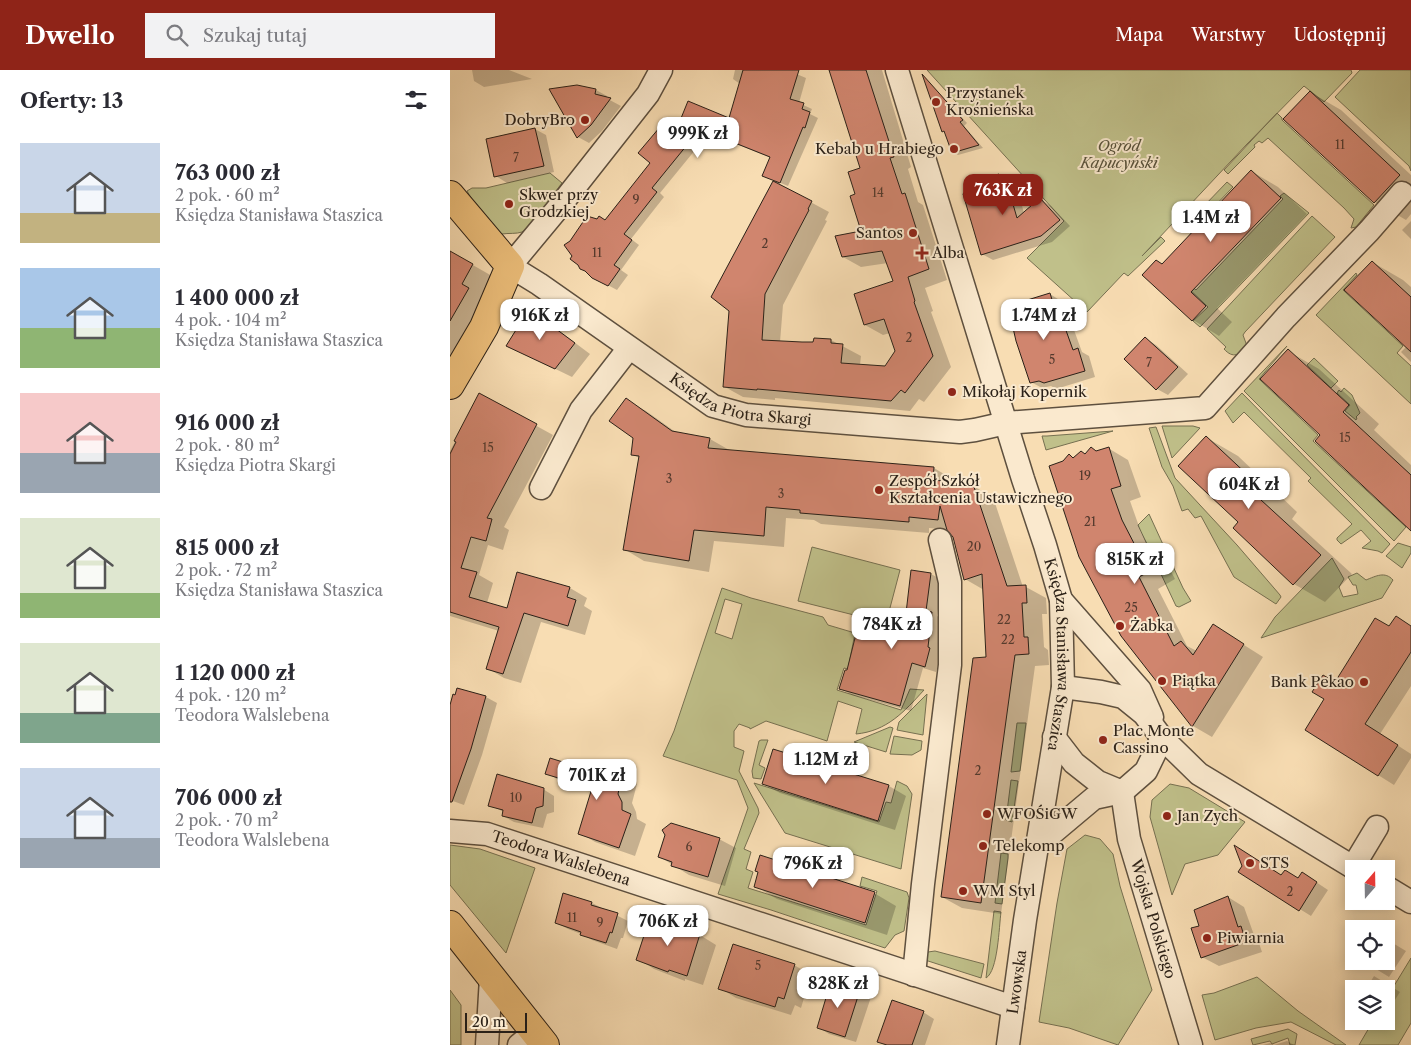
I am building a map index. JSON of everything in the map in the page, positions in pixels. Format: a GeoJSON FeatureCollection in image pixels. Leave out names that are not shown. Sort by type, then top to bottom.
{"type":"FeatureCollection","features":[{"type":"Feature","properties":{"kind":"main road"},"geometry":{"type":"LineString","coordinates":[[450,195],[510,266],[484,327],[450,385]]}},
{"type":"Feature","properties":{"kind":"main road"},"geometry":{"type":"LineString","coordinates":[[450,925],[491,978],[533,1041]]}},
{"type":"Feature","properties":{"kind":"street"},"geometry":{"type":"LineString","coordinates":[[510,266],[648,94],[660,70]]}},
{"type":"Feature","properties":{"kind":"street","name":"Księdza Stanisława Staszica"},"geometry":{"type":"LineString","coordinates":[[897,70],[1006,423],[1046,545],[1061,600],[1063,688],[1025,920]]}},
{"type":"Feature","properties":{"kind":"street"},"geometry":{"type":"LineString","coordinates":[[1006,423],[1206,408],[1286,317],[1402,193]]}},
{"type":"Feature","properties":{"kind":"street","name":"Księdza Piotra Skargi"},"geometry":{"type":"LineString","coordinates":[[510,266],[539,284],[713,406],[746,415],[960,432],[1006,423]]}},
{"type":"Feature","properties":{"kind":"street"},"geometry":{"type":"LineString","coordinates":[[541,488],[581,410],[629,348]]}},
{"type":"Feature","properties":{"kind":"street"},"geometry":{"type":"LineString","coordinates":[[914,975],[923,884],[950,665],[950,582],[940,540]]}},
{"type":"Feature","properties":{"kind":"street"},"geometry":{"type":"LineString","coordinates":[[1061,600],[1140,690],[1162,738]]}},
{"type":"Feature","properties":{"kind":"street"},"geometry":{"type":"LineString","coordinates":[[1063,688],[1101,692],[1123,697],[1144,714],[1162,738],[1199,774],[1345,863]]}},
{"type":"Feature","properties":{"kind":"street"},"geometry":{"type":"LineString","coordinates":[[1054,737],[1074,763],[1098,782],[1122,792]]}},
{"type":"Feature","properties":{"kind":"street"},"geometry":{"type":"LineString","coordinates":[[1038,845],[1094,798],[1122,792],[1146,771],[1162,738]]}},
{"type":"Feature","properties":{"kind":"street","name":"Wojska Polskiego"},"geometry":{"type":"LineString","coordinates":[[1122,792],[1129,839],[1191,1045]]}},
{"type":"Feature","properties":{"kind":"street"},"geometry":{"type":"LineString","coordinates":[[1358,860],[1377,827]]}},
{"type":"Feature","properties":{"kind":"street","name":"Teodora Walslebena"},"geometry":{"type":"LineString","coordinates":[[450,831],[487,834],[1013,1007]]}},
{"type":"Feature","properties":{"kind":"street"},"geometry":{"type":"LineString","coordinates":[[1395,892],[1411,902]]}},
{"type":"Feature","properties":{"kind":"street","name":"Lwowska"},"geometry":{"type":"LineString","coordinates":[[1008,1045],[1025,920]]}},
{"type":"Feature","properties":{"kind":"street"},"geometry":{"type":"LineString","coordinates":[[487,1045],[491,978]]}},
{"type":"Feature","properties":{"kind":"green space","name":"Ogród Kapucyński"},"geometry":{"type":"Polygon","coordinates":[[[927,70],[1351,70],[1352,73],[1324,102],[1304,86],[1142,256],[1161,237],[1165,241],[1128,276],[1124,273],[1087,312],[1027,258],[1064,221],[927,70]]]}},
{"type":"Feature","properties":{"kind":"green space"},"geometry":{"type":"Polygon","coordinates":[[[1360,70],[1411,70],[1411,171],[1409,166],[1335,97],[1360,70]]]}},
{"type":"Feature","properties":{"kind":"green space"},"geometry":{"type":"Polygon","coordinates":[[[1277,113],[1282,120],[1374,205],[1356,227],[1351,228],[1354,219],[1344,208],[1268,138],[1262,143],[1259,141],[1254,145],[1255,147],[1228,174],[1224,170],[1277,113]]]}},
{"type":"Feature","properties":{"kind":"green space"},"geometry":{"type":"Polygon","coordinates":[[[550,173],[562,183],[542,210],[526,229],[520,233],[502,234],[483,218],[467,191],[472,188],[486,188],[550,173]]]}},
{"type":"Feature","properties":{"kind":"green space"},"geometry":{"type":"Polygon","coordinates":[[[1227,182],[1233,187],[1209,212],[1203,207],[1227,182]]]}},
{"type":"Feature","properties":{"kind":"green space"},"geometry":{"type":"Polygon","coordinates":[[[1284,193],[1309,213],[1200,327],[1193,321],[1208,307],[1186,286],[1188,283],[1196,290],[1283,199],[1280,196],[1284,193]]]}},
{"type":"Feature","properties":{"kind":"green space"},"geometry":{"type":"Polygon","coordinates":[[[1312,216],[1335,237],[1245,332],[1243,335],[1247,346],[1239,354],[1230,354],[1224,349],[1226,347],[1207,329],[1312,216]]]}},
{"type":"Feature","properties":{"kind":"green space"},"geometry":{"type":"Polygon","coordinates":[[[1356,273],[1357,275],[1343,290],[1403,346],[1397,353],[1411,366],[1411,404],[1316,315],[1356,273]]]}},
{"type":"Feature","properties":{"kind":"green space"},"geometry":{"type":"Polygon","coordinates":[[[1287,346],[1259,379],[1318,435],[1313,441],[1406,527],[1394,541],[1244,391],[1287,346]]]}},
{"type":"Feature","properties":{"kind":"green space"},"geometry":{"type":"Polygon","coordinates":[[[1314,358],[1338,381],[1331,388],[1307,365],[1314,358]]]}},
{"type":"Feature","properties":{"kind":"green space"},"geometry":{"type":"Polygon","coordinates":[[[1344,388],[1352,395],[1360,413],[1356,420],[1345,411],[1350,405],[1337,393],[1339,390],[1341,392],[1344,388]]]}},
{"type":"Feature","properties":{"kind":"green space"},"geometry":{"type":"Polygon","coordinates":[[[1242,393],[1390,544],[1382,553],[1362,548],[1371,541],[1361,530],[1341,544],[1337,538],[1352,524],[1308,481],[1311,478],[1244,412],[1233,423],[1225,411],[1242,393]]]}},
{"type":"Feature","properties":{"kind":"green space"},"geometry":{"type":"Polygon","coordinates":[[[1162,426],[1193,426],[1200,428],[1172,458],[1162,426]]]}},
{"type":"Feature","properties":{"kind":"green space"},"geometry":{"type":"Polygon","coordinates":[[[1156,427],[1175,478],[1280,595],[1281,597],[1276,604],[1234,577],[1201,516],[1195,518],[1188,509],[1182,511],[1173,486],[1162,467],[1149,428],[1156,427]]]}},
{"type":"Feature","properties":{"kind":"green space"},"geometry":{"type":"Polygon","coordinates":[[[1113,431],[1046,450],[1042,436],[1047,436],[1113,431]]]}},
{"type":"Feature","properties":{"kind":"green space"},"geometry":{"type":"Polygon","coordinates":[[[1149,514],[1183,588],[1191,601],[1179,607],[1176,606],[1138,525],[1149,514]]]}},
{"type":"Feature","properties":{"kind":"green space"},"geometry":{"type":"Polygon","coordinates":[[[1398,543],[1411,547],[1411,553],[1402,568],[1386,556],[1398,543]]]}},
{"type":"Feature","properties":{"kind":"green space"},"geometry":{"type":"Polygon","coordinates":[[[812,547],[900,570],[886,623],[798,601],[812,547]]]}},
{"type":"Feature","properties":{"kind":"green space"},"geometry":{"type":"Polygon","coordinates":[[[1332,558],[1344,579],[1339,587],[1343,597],[1358,594],[1356,585],[1353,585],[1348,577],[1357,573],[1366,580],[1384,575],[1393,580],[1382,598],[1261,638],[1275,617],[1332,558]]]}},
{"type":"Feature","properties":{"kind":"green space"},"geometry":{"type":"Polygon","coordinates":[[[722,588],[751,598],[823,617],[828,625],[855,633],[848,669],[844,668],[837,690],[901,710],[910,689],[924,690],[902,713],[886,725],[856,734],[862,709],[838,701],[827,741],[766,721],[750,729],[739,724],[734,731],[734,747],[744,751],[739,771],[759,813],[744,849],[751,852],[746,869],[753,872],[748,888],[866,925],[877,891],[860,886],[862,877],[907,892],[909,898],[904,931],[895,935],[885,948],[718,894],[748,808],[737,780],[663,756],[674,731],[722,588]],[[725,599],[715,633],[732,639],[742,604],[725,599]]]}},
{"type":"Feature","properties":{"kind":"green space"},"geometry":{"type":"Polygon","coordinates":[[[927,694],[923,735],[897,730],[899,722],[927,694]]]}},
{"type":"Feature","properties":{"kind":"green space"},"geometry":{"type":"Polygon","coordinates":[[[1017,723],[1026,723],[1020,771],[1011,772],[1017,723]]]}},
{"type":"Feature","properties":{"kind":"green space"},"geometry":{"type":"Polygon","coordinates":[[[890,727],[893,728],[886,752],[854,742],[890,727]]]}},
{"type":"Feature","properties":{"kind":"green space"},"geometry":{"type":"Polygon","coordinates":[[[894,736],[922,741],[921,750],[912,755],[890,754],[894,736]]]}},
{"type":"Feature","properties":{"kind":"green space"},"geometry":{"type":"Polygon","coordinates":[[[768,740],[759,765],[765,768],[761,779],[753,778],[752,771],[759,741],[768,740]]]}},
{"type":"Feature","properties":{"kind":"green space"},"geometry":{"type":"Polygon","coordinates":[[[1011,780],[1018,781],[1012,822],[1006,820],[1011,780]]]}},
{"type":"Feature","properties":{"kind":"green space"},"geometry":{"type":"Polygon","coordinates":[[[897,781],[907,786],[912,794],[901,869],[785,833],[754,783],[879,822],[886,802],[891,803],[897,781]]]}},
{"type":"Feature","properties":{"kind":"green space"},"geometry":{"type":"Polygon","coordinates":[[[1170,784],[1189,788],[1245,822],[1218,855],[1185,864],[1172,895],[1150,817],[1152,800],[1170,784]]]}},
{"type":"Feature","properties":{"kind":"green space"},"geometry":{"type":"Polygon","coordinates":[[[1085,835],[1100,839],[1113,854],[1120,886],[1152,990],[1118,1045],[1069,1028],[1039,1022],[1067,849],[1085,835]]]}},
{"type":"Feature","properties":{"kind":"green space"},"geometry":{"type":"Polygon","coordinates":[[[450,845],[480,849],[535,868],[506,953],[450,885],[450,845]]]}},
{"type":"Feature","properties":{"kind":"green space"},"geometry":{"type":"Polygon","coordinates":[[[1001,853],[1008,854],[1002,904],[995,903],[1001,853]]]}},
{"type":"Feature","properties":{"kind":"green space"},"geometry":{"type":"Polygon","coordinates":[[[994,911],[1001,912],[999,938],[993,967],[986,978],[994,911]]]}},
{"type":"Feature","properties":{"kind":"green space"},"geometry":{"type":"Polygon","coordinates":[[[935,951],[984,964],[981,978],[925,960],[928,952],[935,951]]]}},
{"type":"Feature","properties":{"kind":"green space"},"geometry":{"type":"Polygon","coordinates":[[[1411,958],[1411,1023],[1398,1045],[1359,1045],[1368,1030],[1395,1030],[1395,984],[1411,958]]]}},
{"type":"Feature","properties":{"kind":"green space"},"geometry":{"type":"Polygon","coordinates":[[[1257,977],[1298,1011],[1346,1045],[1336,1045],[1291,1022],[1256,1028],[1215,1040],[1202,995],[1214,993],[1257,977]]]}},
{"type":"Feature","properties":{"kind":"green space"},"geometry":{"type":"Polygon","coordinates":[[[450,990],[461,1005],[461,1045],[450,1045],[450,990]]]}},
{"type":"Feature","properties":{"kind":"green space"},"geometry":{"type":"Polygon","coordinates":[[[1288,1029],[1297,1034],[1295,1045],[1290,1045],[1288,1038],[1272,1044],[1270,1041],[1253,1045],[1251,1039],[1288,1029]]]}},
{"type":"Feature","properties":{"kind":"building"},"geometry":{"type":"Polygon","coordinates":[[[743,70],[799,70],[790,99],[804,103],[802,109],[810,112],[805,128],[803,127],[780,183],[762,176],[770,157],[700,129],[652,188],[657,192],[624,234],[632,240],[614,265],[620,269],[608,286],[580,269],[570,259],[572,256],[564,245],[570,241],[587,216],[597,219],[599,216],[605,220],[650,163],[638,153],[660,127],[673,138],[688,101],[729,118],[743,70]]]}},
{"type":"Feature","properties":{"kind":"building"},"geometry":{"type":"Polygon","coordinates":[[[829,70],[866,70],[894,157],[890,158],[902,194],[905,193],[929,269],[908,277],[914,302],[933,356],[905,393],[901,390],[891,401],[723,387],[729,311],[711,297],[773,181],[812,201],[765,294],[762,340],[813,342],[814,338],[831,339],[831,343],[843,344],[841,363],[885,366],[895,351],[884,319],[864,325],[854,294],[893,281],[882,251],[842,257],[835,236],[861,231],[850,196],[855,194],[848,172],[860,168],[829,70]]]}},
{"type":"Feature","properties":{"kind":"building"},"geometry":{"type":"Polygon","coordinates":[[[922,74],[963,120],[960,122],[979,145],[952,153],[944,131],[942,132],[922,74]]]}},
{"type":"Feature","properties":{"kind":"building"},"geometry":{"type":"Polygon","coordinates":[[[577,85],[596,89],[595,94],[611,98],[591,125],[577,138],[549,89],[577,85]]]}},
{"type":"Feature","properties":{"kind":"building"},"geometry":{"type":"Polygon","coordinates":[[[1310,91],[1400,175],[1374,203],[1283,119],[1310,91]]]}},
{"type":"Feature","properties":{"kind":"building"},"geometry":{"type":"Polygon","coordinates":[[[535,128],[544,166],[494,177],[486,139],[535,128]]]}},
{"type":"Feature","properties":{"kind":"building"},"geometry":{"type":"Polygon","coordinates":[[[1251,170],[1281,198],[1191,292],[1206,306],[1192,321],[1142,275],[1156,260],[1162,264],[1251,170]]]}},
{"type":"Feature","properties":{"kind":"building"},"geometry":{"type":"Polygon","coordinates":[[[999,174],[1003,189],[1008,187],[1017,218],[1040,198],[1060,220],[1041,236],[981,255],[963,194],[972,182],[999,174]]]}},
{"type":"Feature","properties":{"kind":"building"},"geometry":{"type":"Polygon","coordinates":[[[450,251],[473,264],[462,284],[469,288],[450,321],[450,251]]]}},
{"type":"Feature","properties":{"kind":"building"},"geometry":{"type":"Polygon","coordinates":[[[1372,261],[1411,297],[1411,352],[1344,290],[1372,261]]]}},
{"type":"Feature","properties":{"kind":"building"},"geometry":{"type":"Polygon","coordinates":[[[1050,293],[1059,323],[1063,322],[1073,350],[1078,348],[1085,371],[1044,383],[1039,381],[1030,383],[1016,341],[1008,306],[1050,293]]]}},
{"type":"Feature","properties":{"kind":"building"},"geometry":{"type":"Polygon","coordinates":[[[529,309],[575,343],[555,369],[506,346],[529,309]]]}},
{"type":"Feature","properties":{"kind":"building"},"geometry":{"type":"Polygon","coordinates":[[[1145,337],[1178,367],[1156,390],[1124,359],[1145,337]]]}},
{"type":"Feature","properties":{"kind":"building"},"geometry":{"type":"Polygon","coordinates":[[[1288,349],[1349,405],[1343,412],[1411,475],[1411,531],[1315,441],[1320,435],[1260,379],[1288,349]]]}},
{"type":"Feature","properties":{"kind":"building"},"geometry":{"type":"Polygon","coordinates":[[[479,393],[537,424],[487,518],[492,519],[486,541],[471,537],[461,568],[477,572],[469,597],[507,608],[517,572],[570,587],[567,597],[576,600],[568,626],[524,613],[503,674],[486,669],[499,627],[450,612],[450,454],[456,442],[454,441],[479,393]]]}},
{"type":"Feature","properties":{"kind":"building"},"geometry":{"type":"Polygon","coordinates":[[[626,398],[672,431],[710,438],[708,448],[934,467],[933,480],[973,484],[1007,586],[1026,585],[1027,603],[1022,603],[1024,637],[1028,637],[1029,654],[1015,655],[981,903],[941,897],[973,658],[986,657],[982,574],[964,580],[953,537],[947,530],[940,506],[938,520],[909,517],[909,522],[800,513],[800,510],[766,507],[764,536],[694,530],[689,561],[623,550],[639,456],[631,455],[633,438],[609,421],[626,398]]]}},
{"type":"Feature","properties":{"kind":"building"},"geometry":{"type":"Polygon","coordinates":[[[1206,436],[1267,493],[1261,500],[1321,555],[1293,585],[1233,528],[1238,522],[1178,466],[1206,436]]]}},
{"type":"Feature","properties":{"kind":"building"},"geometry":{"type":"Polygon","coordinates":[[[1091,447],[1096,451],[1109,447],[1121,486],[1111,489],[1122,520],[1140,555],[1147,552],[1156,568],[1139,577],[1174,646],[1181,641],[1193,655],[1213,624],[1244,644],[1192,727],[1121,636],[1079,557],[1049,466],[1063,461],[1069,454],[1073,458],[1081,451],[1085,454],[1091,447]]]}},
{"type":"Feature","properties":{"kind":"building"},"geometry":{"type":"Polygon","coordinates":[[[911,570],[931,573],[926,611],[932,612],[928,647],[930,648],[925,667],[912,663],[900,706],[839,689],[845,670],[847,670],[858,626],[903,639],[911,570]]]}},
{"type":"Feature","properties":{"kind":"building"},"geometry":{"type":"Polygon","coordinates":[[[1396,616],[1411,626],[1411,652],[1365,724],[1398,745],[1378,776],[1305,730],[1324,699],[1312,692],[1323,675],[1335,682],[1375,618],[1389,626],[1396,616]]]}},
{"type":"Feature","properties":{"kind":"building"},"geometry":{"type":"Polygon","coordinates":[[[457,688],[486,696],[471,749],[452,802],[450,802],[450,705],[457,688]]]}},
{"type":"Feature","properties":{"kind":"building"},"geometry":{"type":"Polygon","coordinates":[[[773,749],[889,785],[878,821],[762,784],[773,749]]]}},
{"type":"Feature","properties":{"kind":"building"},"geometry":{"type":"Polygon","coordinates":[[[550,758],[595,772],[597,765],[622,774],[618,794],[622,802],[622,810],[631,814],[619,848],[578,834],[592,788],[545,774],[550,758]]]}},
{"type":"Feature","properties":{"kind":"building"},"geometry":{"type":"Polygon","coordinates":[[[497,774],[544,788],[543,806],[536,808],[532,823],[502,816],[503,810],[488,806],[497,774]]]}},
{"type":"Feature","properties":{"kind":"building"},"geometry":{"type":"Polygon","coordinates":[[[671,823],[720,838],[708,877],[671,866],[672,862],[658,857],[665,835],[662,830],[671,823]]]}},
{"type":"Feature","properties":{"kind":"building"},"geometry":{"type":"Polygon","coordinates":[[[1234,845],[1281,875],[1285,870],[1298,878],[1302,872],[1317,882],[1299,911],[1238,872],[1242,866],[1234,845]]]}},
{"type":"Feature","properties":{"kind":"building"},"geometry":{"type":"Polygon","coordinates":[[[760,855],[875,892],[865,923],[754,887],[758,872],[755,871],[760,855]]]}},
{"type":"Feature","properties":{"kind":"building"},"geometry":{"type":"Polygon","coordinates":[[[563,893],[592,902],[591,905],[618,913],[612,933],[610,932],[606,943],[580,935],[581,932],[555,923],[563,893]]]}},
{"type":"Feature","properties":{"kind":"building"},"geometry":{"type":"Polygon","coordinates":[[[1228,896],[1238,927],[1241,926],[1246,942],[1201,958],[1191,928],[1199,926],[1194,910],[1228,896]]]}},
{"type":"Feature","properties":{"kind":"building"},"geometry":{"type":"Polygon","coordinates":[[[650,917],[700,934],[687,976],[669,970],[668,972],[636,960],[650,917]]]}},
{"type":"Feature","properties":{"kind":"building"},"geometry":{"type":"Polygon","coordinates":[[[733,944],[795,964],[784,999],[778,997],[775,1007],[718,989],[733,944]]]}},
{"type":"Feature","properties":{"kind":"building"},"geometry":{"type":"Polygon","coordinates":[[[831,981],[860,990],[845,1037],[817,1028],[831,981]]]}},
{"type":"Feature","properties":{"kind":"building"},"geometry":{"type":"Polygon","coordinates":[[[892,1000],[924,1011],[912,1045],[887,1045],[877,1042],[892,1000]]]}},
{"type":"Feature","properties":{"kind":"place","name":"Przystanek Krośnieńska"},"geometry":{"type":"Point","coordinates":[936,102]}},
{"type":"Feature","properties":{"kind":"place","name":"DobryBro"},"geometry":{"type":"Point","coordinates":[585,120]}},
{"type":"Feature","properties":{"kind":"place","name":"Kebab u Hrabiego"},"geometry":{"type":"Point","coordinates":[954,149]}},
{"type":"Feature","properties":{"kind":"place","name":"Skwer przy Grodzkiej"},"geometry":{"type":"Point","coordinates":[509,204]}},
{"type":"Feature","properties":{"kind":"place","name":"Santos"},"geometry":{"type":"Point","coordinates":[913,233]}},
{"type":"Feature","properties":{"kind":"place","name":"Alba"},"geometry":{"type":"Point","coordinates":[922,253]}},
{"type":"Feature","properties":{"kind":"place","name":"Mikołaj Kopernik"},"geometry":{"type":"Point","coordinates":[952,392]}},
{"type":"Feature","properties":{"kind":"place","name":"Zespół Szkół Kształcenia Ustawicznego"},"geometry":{"type":"Point","coordinates":[879,490]}},
{"type":"Feature","properties":{"kind":"place","name":"Żabka"},"geometry":{"type":"Point","coordinates":[1120,626]}},
{"type":"Feature","properties":{"kind":"place","name":"Piątka"},"geometry":{"type":"Point","coordinates":[1162,681]}},
{"type":"Feature","properties":{"kind":"place","name":"Bank Pekao"},"geometry":{"type":"Point","coordinates":[1364,682]}},
{"type":"Feature","properties":{"kind":"place","name":"Plac Monte Cassino"},"geometry":{"type":"Point","coordinates":[1103,740]}},
{"type":"Feature","properties":{"kind":"place","name":"WFOŚiGW"},"geometry":{"type":"Point","coordinates":[987,814]}},
{"type":"Feature","properties":{"kind":"place","name":"Jan Zych"},"geometry":{"type":"Point","coordinates":[1167,816]}},
{"type":"Feature","properties":{"kind":"place","name":"Telekomp"},"geometry":{"type":"Point","coordinates":[983,846]}},
{"type":"Feature","properties":{"kind":"place","name":"STS"},"geometry":{"type":"Point","coordinates":[1250,863]}},
{"type":"Feature","properties":{"kind":"place","name":"WM Styl"},"geometry":{"type":"Point","coordinates":[963,891]}},
{"type":"Feature","properties":{"kind":"place","name":"Piwiarnia"},"geometry":{"type":"Point","coordinates":[1207,938]}}]}
